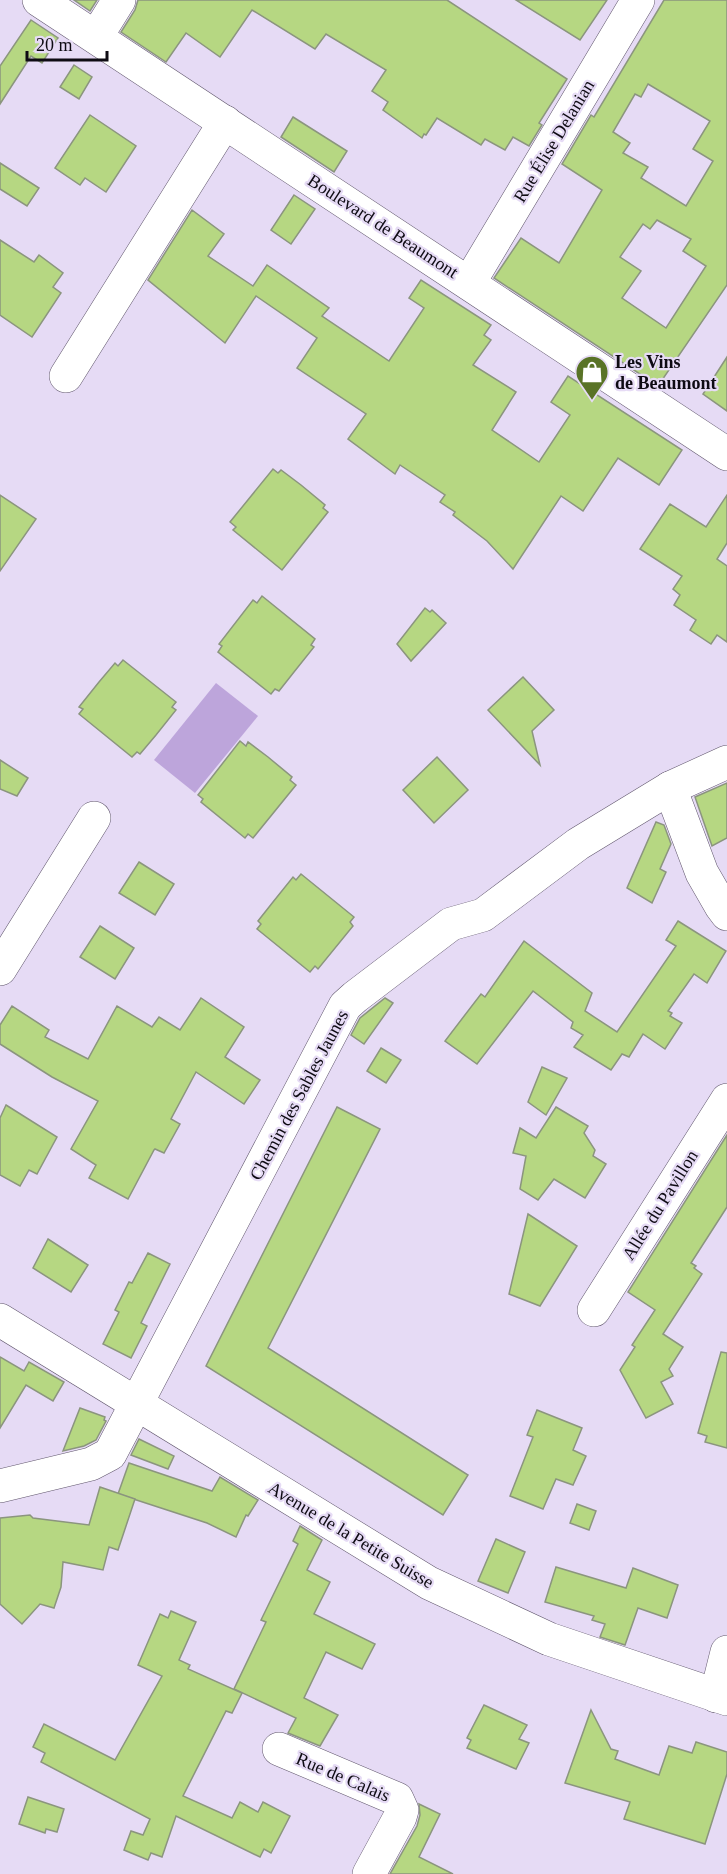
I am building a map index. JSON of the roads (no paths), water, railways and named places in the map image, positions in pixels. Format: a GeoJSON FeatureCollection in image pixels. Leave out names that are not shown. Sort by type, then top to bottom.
{"type":"FeatureCollection","features":[{"type":"Feature","properties":{"kind":"street","name":"Boulevard de Beaumont"},"geometry":{"type":"LineString","coordinates":[[39,0],[727,454]]}},
{"type":"Feature","properties":{"kind":"street"},"geometry":{"type":"LineString","coordinates":[[96,37],[119,0]]}},
{"type":"Feature","properties":{"kind":"street","name":"Rue Élise Delanian"},"geometry":{"type":"LineString","coordinates":[[469,283],[638,0]]}},
{"type":"Feature","properties":{"kind":"street"},"geometry":{"type":"LineString","coordinates":[[66,376],[225,122]]}},
{"type":"Feature","properties":{"kind":"street","name":"Chemin des Sables Jaunes"},"geometry":{"type":"LineString","coordinates":[[0,1486],[91,1464],[110,1454],[345,1006],[451,924],[483,915],[578,843],[670,788],[727,762]]}},
{"type":"Feature","properties":{"kind":"street"},"geometry":{"type":"LineString","coordinates":[[670,788],[702,873],[727,914]]}},
{"type":"Feature","properties":{"kind":"street"},"geometry":{"type":"LineString","coordinates":[[0,969],[94,818]]}},
{"type":"Feature","properties":{"kind":"street","name":"Allée du Pavillon"},"geometry":{"type":"LineString","coordinates":[[594,1310],[727,1100]]}},
{"type":"Feature","properties":{"kind":"street","name":"Avenue de la Petite Suisse"},"geometry":{"type":"LineString","coordinates":[[0,1320],[429,1583],[549,1639],[721,1698]]}},
{"type":"Feature","properties":{"kind":"street"},"geometry":{"type":"LineString","coordinates":[[721,1698],[727,1652]]}},
{"type":"Feature","properties":{"kind":"street","name":"Rue de Calais"},"geometry":{"type":"LineString","coordinates":[[279,1749],[397,1799],[402,1810],[400,1816],[369,1874]]}},
{"type":"Feature","properties":{"kind":"place","name":"Les Vins de Beaumont"},"geometry":{"type":"Point","coordinates":[592,401]}}]}
